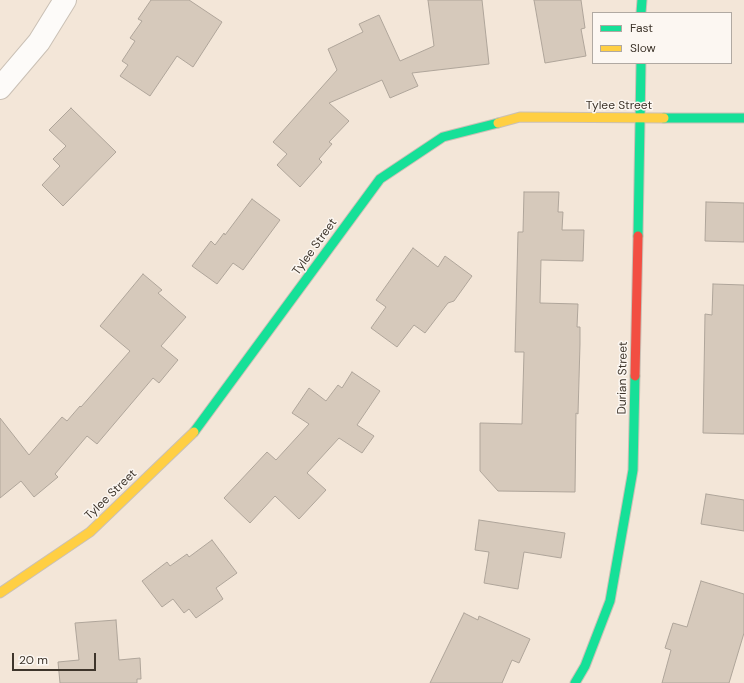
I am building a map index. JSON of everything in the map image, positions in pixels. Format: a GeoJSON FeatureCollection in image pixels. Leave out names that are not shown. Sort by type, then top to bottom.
{"type":"FeatureCollection","features":[{"type":"Feature","properties":{"kind":"street"},"geometry":{"type":"LineString","coordinates":[[0,88],[39,42],[65,0]]}},
{"type":"Feature","properties":{"kind":"street"},"geometry":{"type":"LineString","coordinates":[[641,12],[642,0]]}},
{"type":"Feature","properties":{"kind":"street","name":"Durian Street"},"geometry":{"type":"LineString","coordinates":[[575,683],[586,666],[610,601],[633,470],[640,64]]}},
{"type":"Feature","properties":{"kind":"street","name":"Tylee Street"},"geometry":{"type":"LineString","coordinates":[[0,592],[90,532],[193,434],[380,179],[443,138],[520,118],[744,118]]}},
{"type":"Feature","properties":{"kind":"building"},"geometry":{"type":"Polygon","coordinates":[[[151,0],[189,0],[222,22],[193,67],[177,56],[150,96],[120,76],[128,65],[122,61],[135,41],[130,38],[142,21],[138,19],[151,0]]]}},
{"type":"Feature","properties":{"kind":"building"},"geometry":{"type":"Polygon","coordinates":[[[428,0],[482,0],[489,64],[412,73],[418,86],[390,98],[382,80],[329,103],[349,121],[329,142],[332,144],[319,159],[322,162],[300,187],[277,165],[287,154],[273,142],[337,70],[328,49],[363,32],[359,24],[379,15],[400,61],[434,46],[428,0]]]}},
{"type":"Feature","properties":{"kind":"building"},"geometry":{"type":"Polygon","coordinates":[[[534,0],[581,0],[585,28],[581,29],[586,56],[545,63],[534,0]]]}},
{"type":"Feature","properties":{"kind":"building"},"geometry":{"type":"Polygon","coordinates":[[[71,108],[116,152],[63,206],[42,185],[60,166],[53,159],[66,146],[49,130],[71,108]]]}},
{"type":"Feature","properties":{"kind":"building"},"geometry":{"type":"Polygon","coordinates":[[[524,192],[559,192],[558,212],[563,212],[562,230],[584,230],[583,261],[541,260],[540,303],[578,304],[577,327],[580,327],[580,344],[578,414],[576,413],[575,492],[498,491],[480,471],[480,423],[522,424],[524,352],[515,352],[518,232],[523,232],[524,192]]]}},
{"type":"Feature","properties":{"kind":"building"},"geometry":{"type":"Polygon","coordinates":[[[252,199],[280,220],[243,270],[233,263],[217,284],[192,266],[211,241],[215,245],[224,233],[225,235],[252,199]]]}},
{"type":"Feature","properties":{"kind":"building"},"geometry":{"type":"Polygon","coordinates":[[[706,202],[744,203],[744,242],[705,241],[706,202]]]}},
{"type":"Feature","properties":{"kind":"building"},"geometry":{"type":"Polygon","coordinates":[[[413,248],[438,267],[445,256],[472,276],[454,301],[448,303],[425,333],[414,325],[397,347],[371,328],[386,307],[376,300],[413,248]]]}},
{"type":"Feature","properties":{"kind":"building"},"geometry":{"type":"Polygon","coordinates":[[[143,274],[162,290],[158,293],[186,317],[161,346],[178,360],[159,383],[153,378],[97,444],[87,436],[55,474],[58,477],[34,497],[21,481],[0,498],[0,418],[29,455],[62,417],[67,421],[80,406],[81,407],[130,351],[100,326],[143,274]]]}},
{"type":"Feature","properties":{"kind":"building"},"geometry":{"type":"Polygon","coordinates":[[[713,284],[744,285],[744,434],[703,433],[705,314],[712,315],[713,284]]]}},
{"type":"Feature","properties":{"kind":"building"},"geometry":{"type":"Polygon","coordinates":[[[352,372],[380,391],[357,425],[374,436],[362,453],[339,438],[307,473],[326,490],[299,519],[275,496],[250,523],[224,498],[267,452],[276,460],[309,424],[292,413],[309,388],[326,401],[338,385],[342,388],[352,372]]]}},
{"type":"Feature","properties":{"kind":"building"},"geometry":{"type":"Polygon","coordinates":[[[706,494],[744,500],[744,531],[701,524],[706,494]]]}},
{"type":"Feature","properties":{"kind":"building"},"geometry":{"type":"Polygon","coordinates":[[[479,520],[565,533],[561,558],[524,552],[518,589],[484,583],[489,552],[475,550],[479,520]]]}},
{"type":"Feature","properties":{"kind":"building"},"geometry":{"type":"Polygon","coordinates":[[[212,540],[237,573],[216,588],[223,599],[196,618],[189,609],[184,613],[173,599],[162,607],[142,581],[167,562],[170,566],[187,554],[189,557],[212,540]]]}},
{"type":"Feature","properties":{"kind":"building"},"geometry":{"type":"Polygon","coordinates":[[[701,581],[744,594],[744,633],[729,683],[662,683],[671,650],[665,648],[673,623],[687,627],[701,581]]]}},
{"type":"Feature","properties":{"kind":"building"},"geometry":{"type":"Polygon","coordinates":[[[464,613],[478,620],[479,616],[530,639],[519,663],[512,660],[502,683],[430,683],[464,613]]]}},
{"type":"Feature","properties":{"kind":"building"},"geometry":{"type":"Polygon","coordinates":[[[116,620],[119,660],[140,658],[141,679],[137,679],[137,683],[60,683],[58,662],[79,660],[75,623],[116,620]]]}},
{"type":"Feature","properties":{"kind":"traffic: fast"},"geometry":{"type":"LineString","coordinates":[[641,12],[642,0]]}},
{"type":"Feature","properties":{"kind":"traffic: fast"},"geometry":{"type":"LineString","coordinates":[[638,236],[641,64]]}},
{"type":"Feature","properties":{"kind":"traffic: fast"},"geometry":{"type":"LineString","coordinates":[[664,118],[744,118]]}},
{"type":"Feature","properties":{"kind":"traffic: fast"},"geometry":{"type":"LineString","coordinates":[[194,432],[380,179],[443,137],[498,123]]}},
{"type":"Feature","properties":{"kind":"traffic: fast"},"geometry":{"type":"LineString","coordinates":[[575,683],[585,666],[610,601],[633,470],[635,376]]}},
{"type":"Feature","properties":{"kind":"traffic: slow"},"geometry":{"type":"LineString","coordinates":[[498,123],[520,117],[664,118]]}},
{"type":"Feature","properties":{"kind":"traffic: slow"},"geometry":{"type":"LineString","coordinates":[[0,593],[90,532],[194,432]]}},
{"type":"Feature","properties":{"kind":"traffic: jam"},"geometry":{"type":"LineString","coordinates":[[635,376],[638,236]]}}]}
